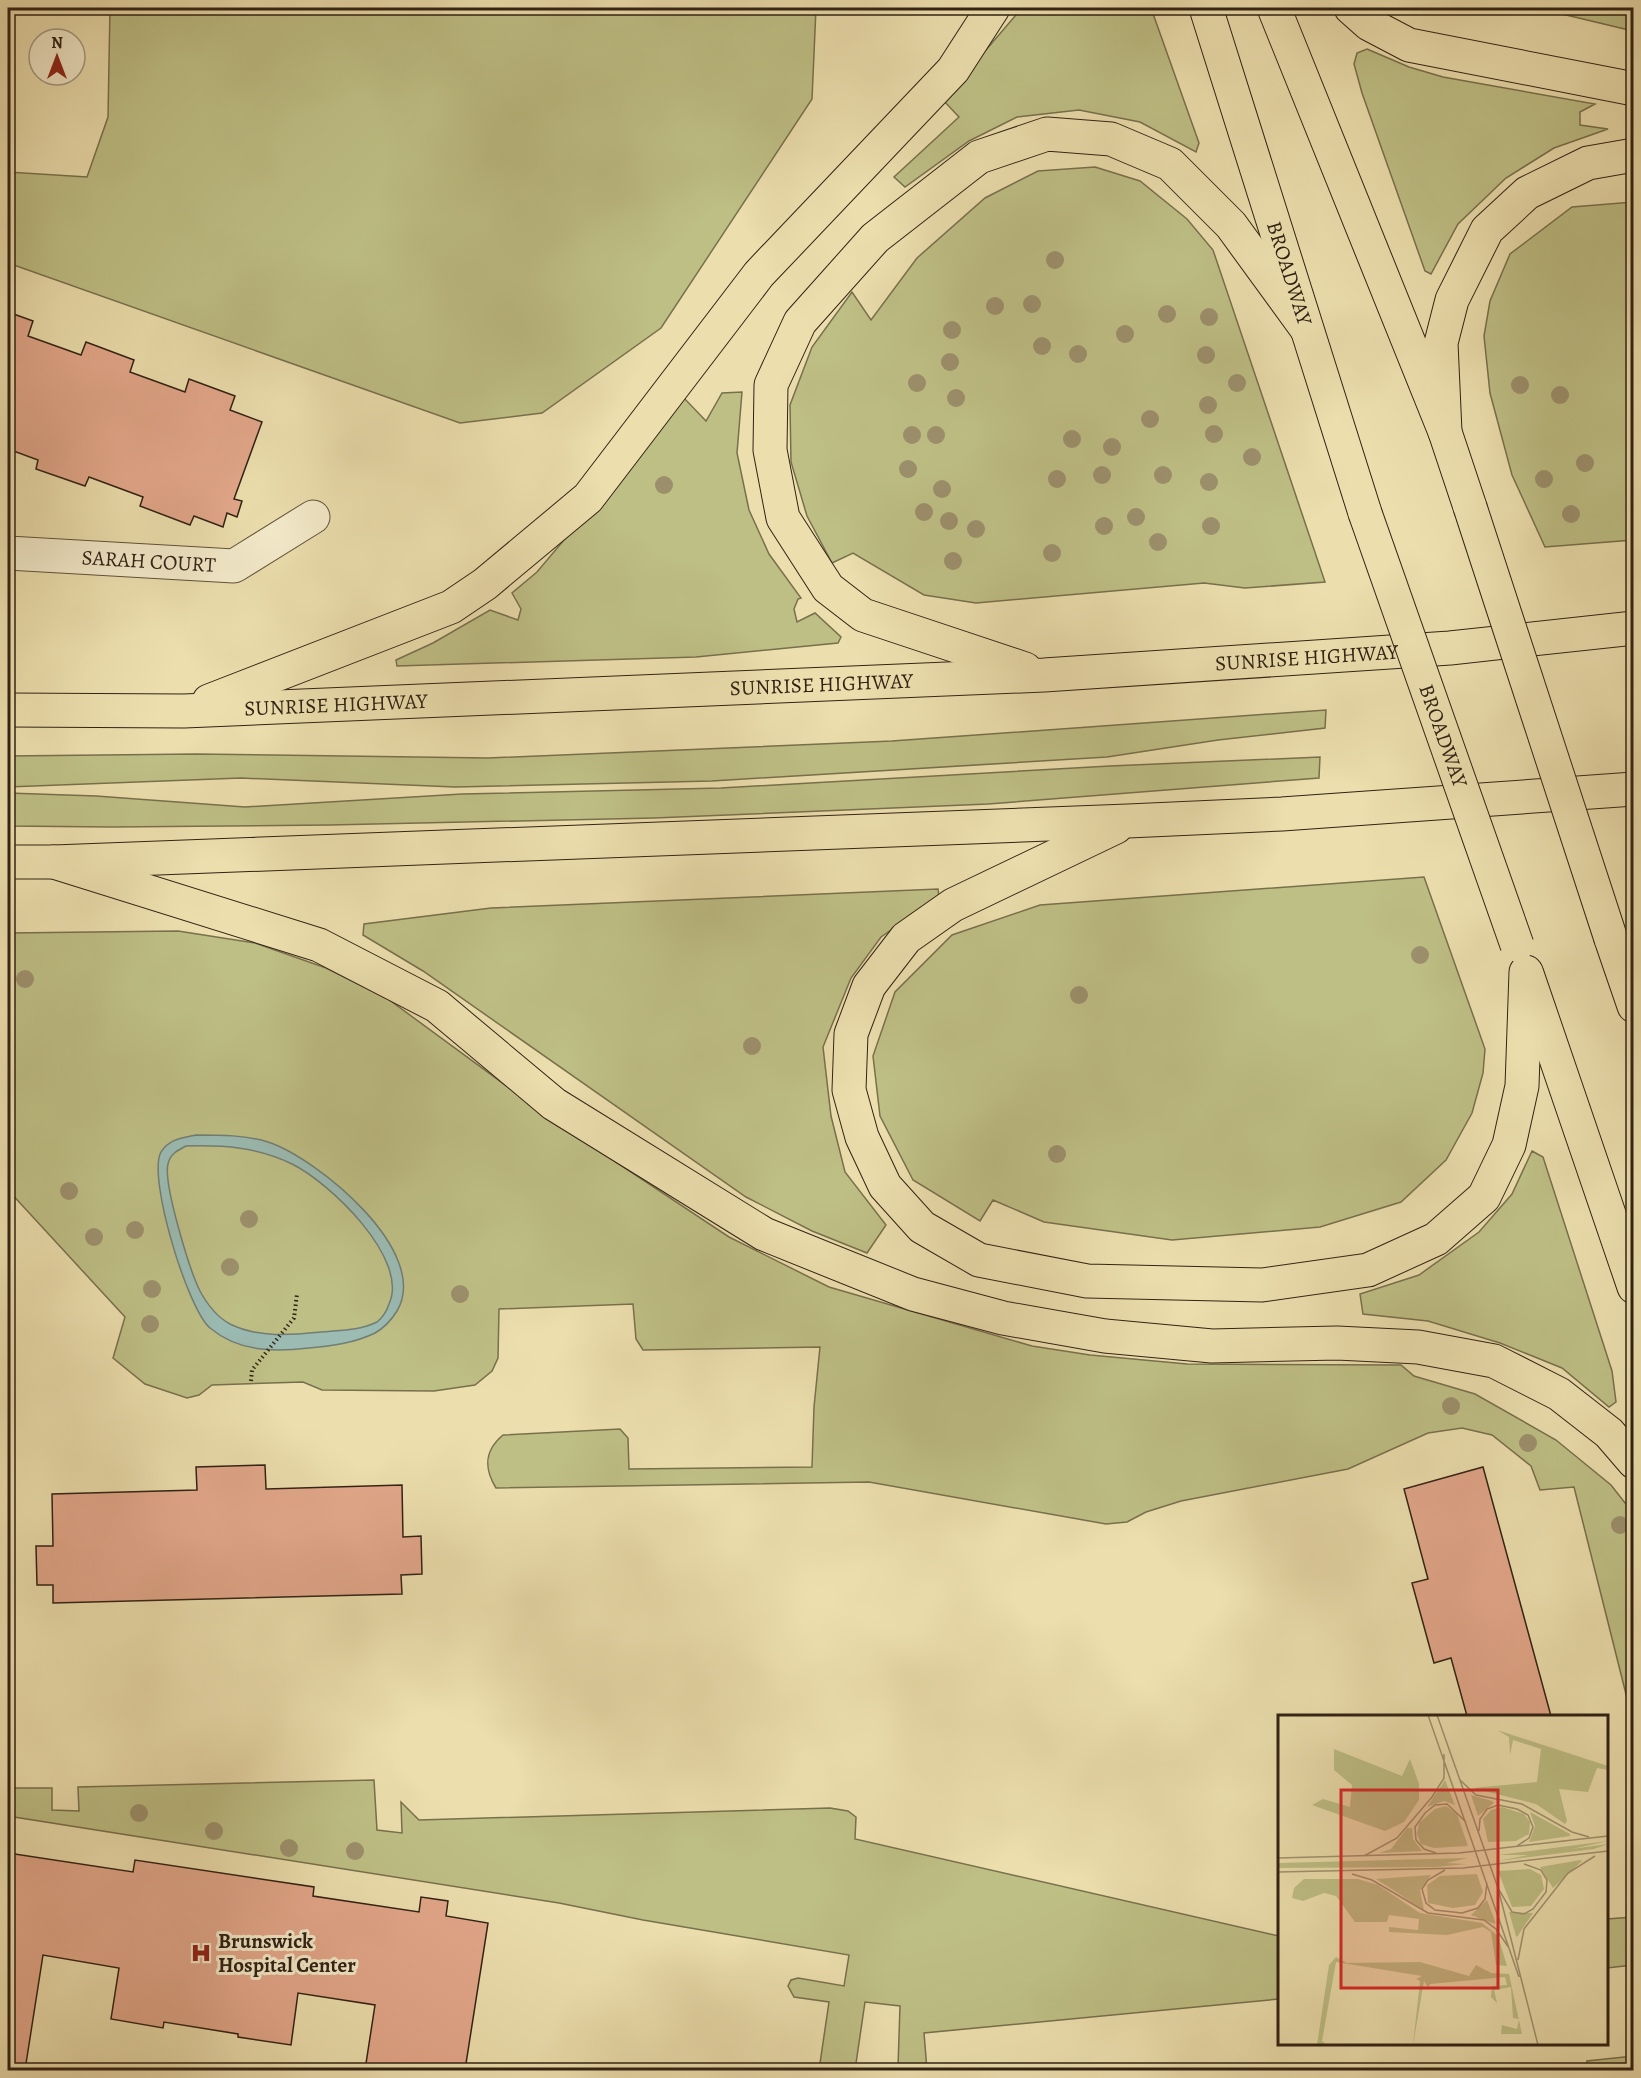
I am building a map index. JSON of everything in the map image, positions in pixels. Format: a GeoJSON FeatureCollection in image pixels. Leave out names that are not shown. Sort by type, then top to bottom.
{"type":"FeatureCollection","features":[{"type":"Feature","properties":{"kind":"main road"},"geometry":{"type":"LineString","coordinates":[[184,711],[451,607],[485,584],[588,498],[759,274],[953,70],[993,8]]}},
{"type":"Feature","properties":{"kind":"main road","name":"BROADWAY"},"geometry":{"type":"LineString","coordinates":[[1206,8],[1365,513],[1634,1287]]}},
{"type":"Feature","properties":{"kind":"main road"},"geometry":{"type":"LineString","coordinates":[[1274,8],[1445,432],[1634,1006]]}},
{"type":"Feature","properties":{"kind":"main road"},"geometry":{"type":"LineString","coordinates":[[1351,8],[1369,24],[1409,45],[1634,88]]}},
{"type":"Feature","properties":{"kind":"main road"},"geometry":{"type":"LineString","coordinates":[[1044,675],[863,615],[828,588],[783,518],[770,450],[771,386],[800,322],[875,238],[979,157],[1047,134],[1111,139],[1170,164],[1231,225],[1306,328]]}},
{"type":"Feature","properties":{"kind":"main road"},"geometry":{"type":"LineString","coordinates":[[1445,432],[1441,343],[1452,300],[1487,230],[1527,193],[1588,163],[1634,155]]}},
{"type":"Feature","properties":{"kind":"main road","name":"SUNRISE HIGHWAY"},"geometry":{"type":"LineString","coordinates":[[8,710],[184,711],[1044,675],[1450,648],[1634,628]]}},
{"type":"Feature","properties":{"kind":"main road"},"geometry":{"type":"LineString","coordinates":[[8,862],[1128,821],[1282,814],[1634,789]]}},
{"type":"Feature","properties":{"kind":"main road"},"geometry":{"type":"LineString","coordinates":[[1128,821],[953,905],[906,938],[869,986],[851,1034],[849,1089],[862,1137],[885,1186],[922,1227],[979,1260],[1088,1281],[1262,1285],[1368,1270],[1436,1239],[1485,1197],[1509,1145],[1522,1086],[1521,959]]}},
{"type":"Feature","properties":{"kind":"main road"},"geometry":{"type":"LineString","coordinates":[[54,862],[319,945],[437,1006],[554,1104],[764,1234],[913,1294],[1003,1318],[1105,1336],[1212,1346],[1337,1343],[1418,1347],[1494,1361],[1559,1394],[1609,1433],[1634,1462]]}},
{"type":"Feature","properties":{"kind":"street","name":"SARAH COURT"},"geometry":{"type":"LineString","coordinates":[[8,553],[234,566],[314,517]]}},
{"type":"Feature","properties":{"kind":"path"},"geometry":{"type":"LineString","coordinates":[[251,1381],[252,1370],[294,1318],[297,1294]]}},
{"type":"Feature","properties":{"kind":"green space"},"geometry":{"type":"Polygon","coordinates":[[[110,8],[816,8],[812,99],[661,328],[542,413],[460,423],[8,263],[8,172],[87,177],[108,117],[110,8]]]}},
{"type":"Feature","properties":{"kind":"green space"},"geometry":{"type":"Polygon","coordinates":[[[1022,8],[1151,8],[1199,143],[1196,152],[1140,122],[1079,110],[1017,117],[969,141],[905,187],[894,177],[959,117],[943,100],[1022,8]]]}},
{"type":"Feature","properties":{"kind":"green space"},"geometry":{"type":"Polygon","coordinates":[[[1537,8],[1633,8],[1633,31],[1537,8]]]}},
{"type":"Feature","properties":{"kind":"green space"},"geometry":{"type":"Polygon","coordinates":[[[1367,49],[1409,67],[1443,77],[1595,104],[1580,112],[1580,125],[1608,129],[1554,148],[1506,178],[1458,224],[1431,274],[1425,271],[1362,93],[1354,64],[1357,53],[1367,49]]]}},
{"type":"Feature","properties":{"kind":"green space"},"geometry":{"type":"Polygon","coordinates":[[[1095,167],[1140,181],[1187,219],[1213,250],[1325,582],[1245,588],[1204,583],[976,603],[924,595],[853,553],[832,563],[807,516],[791,462],[790,405],[812,347],[852,292],[871,320],[917,258],[985,198],[1038,171],[1095,167]]]}},
{"type":"Feature","properties":{"kind":"green space"},"geometry":{"type":"Polygon","coordinates":[[[1633,202],[1633,540],[1545,547],[1512,475],[1490,393],[1484,336],[1490,301],[1510,254],[1572,207],[1633,202]]]}},
{"type":"Feature","properties":{"kind":"green space"},"geometry":{"type":"Polygon","coordinates":[[[742,392],[737,453],[749,510],[769,554],[801,598],[798,599],[794,609],[797,622],[815,613],[841,637],[838,643],[696,657],[397,666],[396,660],[433,643],[490,610],[518,620],[521,609],[512,593],[537,572],[684,398],[706,421],[722,393],[742,392]]]}},
{"type":"Feature","properties":{"kind":"green space"},"geometry":{"type":"Polygon","coordinates":[[[1326,710],[1325,728],[1218,740],[1107,757],[712,781],[455,787],[241,778],[8,787],[8,756],[196,754],[488,758],[892,741],[1326,710]]]}},
{"type":"Feature","properties":{"kind":"green space"},"geometry":{"type":"Polygon","coordinates":[[[1320,757],[1319,778],[988,804],[654,818],[329,825],[8,826],[8,793],[96,796],[245,807],[462,794],[721,788],[1110,766],[1320,757]]]}},
{"type":"Feature","properties":{"kind":"green space"},"geometry":{"type":"Polygon","coordinates":[[[1424,877],[1485,1049],[1483,1073],[1472,1113],[1446,1160],[1401,1202],[1320,1227],[1172,1240],[1044,1222],[993,1200],[980,1221],[913,1180],[880,1116],[873,1056],[895,992],[952,935],[1040,905],[1424,877]]]}},
{"type":"Feature","properties":{"kind":"green space"},"geometry":{"type":"Polygon","coordinates":[[[938,889],[939,897],[881,937],[851,978],[823,1047],[831,1116],[845,1172],[886,1225],[867,1253],[812,1231],[746,1197],[423,971],[363,935],[364,924],[491,908],[938,889]]]}},
{"type":"Feature","properties":{"kind":"green space"},"geometry":{"type":"Polygon","coordinates":[[[178,931],[255,943],[326,968],[388,999],[557,1123],[729,1237],[829,1287],[1032,1346],[1090,1355],[1187,1364],[1401,1365],[1414,1376],[1475,1394],[1556,1440],[1611,1485],[1633,1513],[1633,1722],[1574,1487],[1540,1490],[1531,1466],[1492,1435],[1462,1428],[1428,1433],[1348,1469],[1181,1501],[1146,1512],[1127,1522],[1106,1524],[869,1482],[496,1488],[489,1473],[488,1459],[492,1447],[503,1435],[620,1429],[628,1438],[629,1469],[812,1467],[814,1407],[820,1347],[643,1350],[636,1339],[633,1304],[499,1309],[498,1358],[492,1371],[475,1385],[434,1391],[322,1390],[303,1382],[212,1385],[199,1395],[187,1398],[145,1384],[113,1358],[125,1317],[8,1190],[8,933],[178,931]]]}},
{"type":"Feature","properties":{"kind":"green space"},"geometry":{"type":"Polygon","coordinates":[[[1532,1151],[1543,1157],[1612,1371],[1616,1402],[1609,1407],[1562,1368],[1500,1343],[1428,1321],[1363,1314],[1360,1294],[1419,1275],[1479,1232],[1512,1194],[1532,1151]]]}},
{"type":"Feature","properties":{"kind":"green space"},"geometry":{"type":"Polygon","coordinates":[[[374,1780],[377,1830],[402,1833],[401,1802],[419,1820],[830,1808],[848,1811],[856,1817],[855,1839],[1278,1936],[1278,1999],[924,2033],[927,2070],[899,2070],[900,2006],[865,2002],[855,2070],[819,2070],[829,2002],[794,1997],[788,1986],[791,1980],[798,1978],[844,1986],[849,1955],[643,1920],[559,1903],[8,1816],[8,1788],[52,1788],[52,1810],[79,1811],[78,1787],[374,1780]]]}},
{"type":"Feature","properties":{"kind":"green space"},"geometry":{"type":"Polygon","coordinates":[[[1633,1917],[1633,1965],[1608,1968],[1608,1919],[1633,1917]]]}},
{"type":"Feature","properties":{"kind":"green space"},"geometry":{"type":"Polygon","coordinates":[[[1633,2056],[1633,2070],[1585,2070],[1587,2061],[1633,2056]]]}},
{"type":"Feature","properties":{"kind":"water"},"geometry":{"type":"Polygon","coordinates":[[[196,1135],[251,1138],[289,1151],[340,1187],[364,1210],[384,1236],[398,1262],[404,1287],[397,1311],[382,1329],[351,1342],[270,1350],[233,1342],[210,1328],[191,1296],[172,1243],[160,1188],[158,1166],[164,1148],[181,1138],[196,1135]],[[186,1146],[171,1158],[168,1164],[169,1189],[190,1266],[200,1291],[217,1314],[230,1324],[242,1329],[281,1335],[355,1329],[379,1320],[388,1306],[392,1286],[388,1266],[377,1245],[344,1204],[308,1173],[279,1158],[240,1148],[186,1146]]]}},
{"type":"Feature","properties":{"kind":"building"},"geometry":{"type":"Polygon","coordinates":[[[8,312],[33,321],[28,336],[81,355],[86,342],[134,360],[130,372],[185,392],[189,379],[235,396],[230,410],[262,422],[234,499],[242,501],[237,517],[227,513],[223,527],[194,516],[190,525],[140,506],[143,497],[89,477],[85,486],[36,469],[38,460],[8,449],[8,312]]]}},
{"type":"Feature","properties":{"kind":"building"},"geometry":{"type":"Polygon","coordinates":[[[265,1465],[266,1489],[402,1485],[403,1537],[421,1536],[422,1574],[401,1575],[402,1594],[53,1603],[53,1585],[37,1585],[36,1546],[53,1546],[52,1494],[197,1490],[196,1467],[265,1465]]]}},
{"type":"Feature","properties":{"kind":"building"},"geometry":{"type":"Polygon","coordinates":[[[1483,1467],[1551,1715],[1467,1715],[1451,1658],[1434,1663],[1412,1583],[1428,1579],[1404,1489],[1483,1467]]]}},
{"type":"Feature","properties":{"kind":"building"},"geometry":{"type":"Polygon","coordinates":[[[8,1853],[133,1872],[135,1860],[314,1887],[313,1896],[419,1912],[421,1897],[448,1901],[446,1916],[488,1923],[465,2070],[365,2070],[375,2005],[298,1993],[291,2045],[164,2022],[163,2028],[111,2019],[119,1968],[43,1955],[25,2070],[8,2070],[8,1853]]]}},
{"type":"Feature","properties":{"kind":"place","name":"Brunswick Hospital Center"},"geometry":{"type":"Point","coordinates":[201,1953]}}]}
